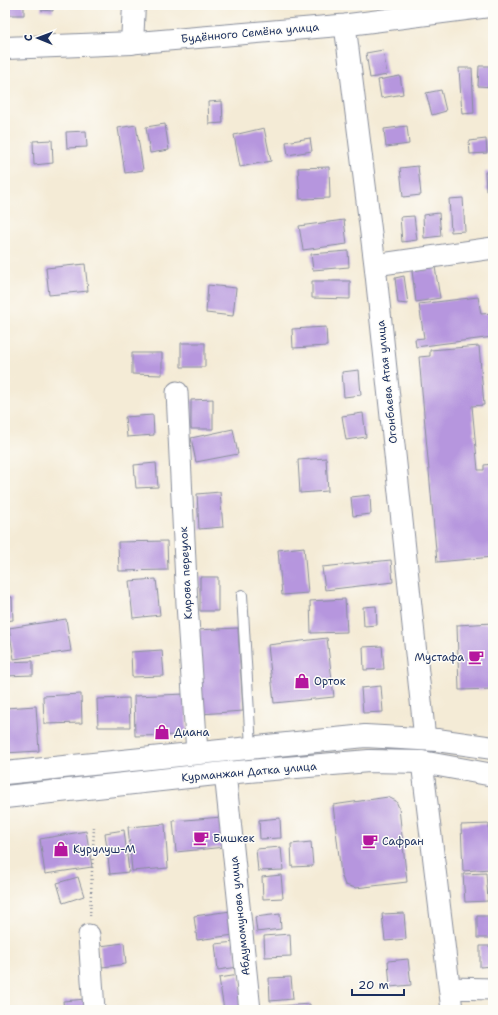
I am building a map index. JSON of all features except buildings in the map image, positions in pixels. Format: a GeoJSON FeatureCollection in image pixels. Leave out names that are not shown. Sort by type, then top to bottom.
{"type":"FeatureCollection","features":[{"type":"Feature","properties":{"kind":"main road"},"geometry":{"type":"LineString","coordinates":[[132,43],[134,5]]}},
{"type":"Feature","properties":{"kind":"main road","name":"Будённого Семёна улица"},"geometry":{"type":"LineString","coordinates":[[5,48],[132,43]]}},
{"type":"Feature","properties":{"kind":"main road","name":"Курманжан Датка улица"},"geometry":{"type":"LineString","coordinates":[[5,773],[365,736],[425,739],[493,748]]}},
{"type":"Feature","properties":{"kind":"main road","name":"Курманжан Датка улица"},"geometry":{"type":"LineString","coordinates":[[5,797],[226,773],[369,761],[422,762],[493,775]]}},
{"type":"Feature","properties":{"kind":"street","name":"Будённого Семёна улица"},"geometry":{"type":"LineString","coordinates":[[132,43],[345,25],[493,6]]}},
{"type":"Feature","properties":{"kind":"street","name":"Огонбаева Атая улица"},"geometry":{"type":"LineString","coordinates":[[345,25],[375,265],[425,739]]}},
{"type":"Feature","properties":{"kind":"street"},"geometry":{"type":"LineString","coordinates":[[375,265],[493,248]]}},
{"type":"Feature","properties":{"kind":"street","name":"Кирова переулок"},"geometry":{"type":"LineString","coordinates":[[177,392],[187,604],[197,753]]}},
{"type":"Feature","properties":{"kind":"street"},"geometry":{"type":"LineString","coordinates":[[422,762],[452,1010]]}},
{"type":"Feature","properties":{"kind":"street","name":"Абдумомунова улица"},"geometry":{"type":"LineString","coordinates":[[226,773],[250,1010]]}},
{"type":"Feature","properties":{"kind":"street"},"geometry":{"type":"LineString","coordinates":[[89,935],[94,1010]]}},
{"type":"Feature","properties":{"kind":"street"},"geometry":{"type":"LineString","coordinates":[[450,988],[493,989]]}},
{"type":"Feature","properties":{"kind":"lane"},"geometry":{"type":"LineString","coordinates":[[242,595],[252,748]]}},
{"type":"Feature","properties":{"kind":"path"},"geometry":{"type":"LineString","coordinates":[[89,935],[94,827]]}},
{"type":"Feature","properties":{"kind":"place","name":"Мустафа"},"geometry":{"type":"Point","coordinates":[476,657]}},
{"type":"Feature","properties":{"kind":"place","name":"Орток"},"geometry":{"type":"Point","coordinates":[302,681]}},
{"type":"Feature","properties":{"kind":"place","name":"Диана"},"geometry":{"type":"Point","coordinates":[162,732]}},
{"type":"Feature","properties":{"kind":"place","name":"Бишкек"},"geometry":{"type":"Point","coordinates":[201,838]}},
{"type":"Feature","properties":{"kind":"place","name":"Сафран"},"geometry":{"type":"Point","coordinates":[370,841]}},
{"type":"Feature","properties":{"kind":"place","name":"Курулуш-М"},"geometry":{"type":"Point","coordinates":[61,849]}}]}
